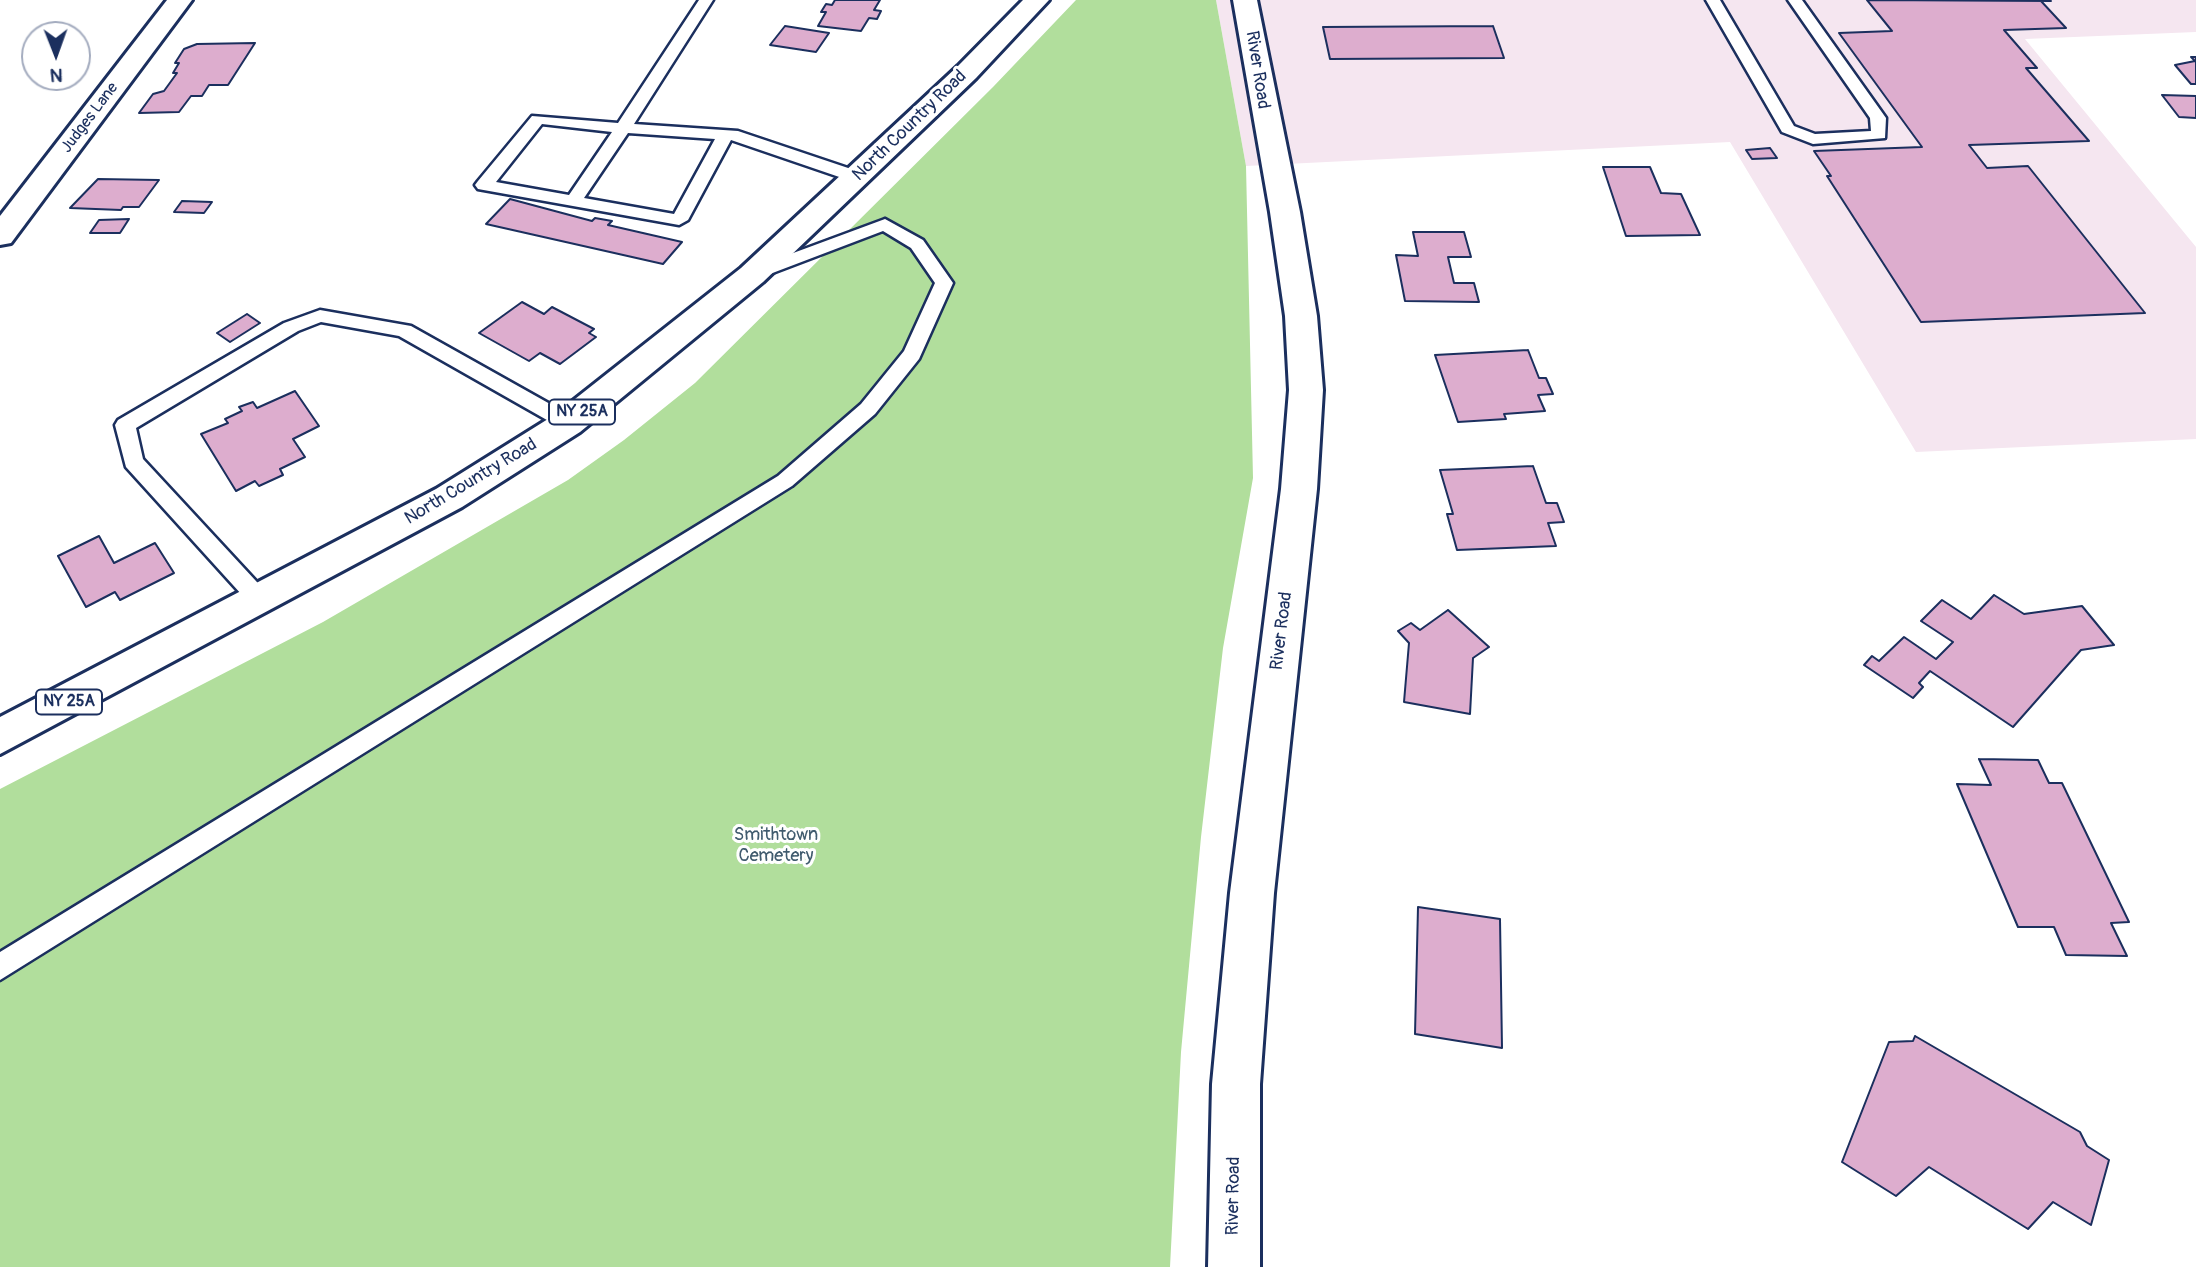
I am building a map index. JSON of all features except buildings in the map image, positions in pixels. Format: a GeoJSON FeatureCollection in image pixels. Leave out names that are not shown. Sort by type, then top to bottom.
{"type":"FeatureCollection","features":[{"type":"Feature","properties":{"kind":"street","name":"Judges Lane"},"geometry":{"type":"LineString","coordinates":[[0,236],[180,0]]}},
{"type":"Feature","properties":{"kind":"street","name":"North Country Road"},"geometry":{"type":"LineString","coordinates":[[0,737],[449,498],[568,423],[752,275],[857,177],[1037,0]]}},
{"type":"Feature","properties":{"kind":"street","name":"River Road"},"geometry":{"type":"LineString","coordinates":[[1234,1267],[1236,1084],[1251,893],[1299,489],[1306,390],[1301,316],[1285,212],[1245,0]]}},
{"type":"Feature","properties":{"kind":"lane"},"geometry":{"type":"LineString","coordinates":[[573,201],[706,0]]}},
{"type":"Feature","properties":{"kind":"lane"},"geometry":{"type":"LineString","coordinates":[[1713,0],[1788,129],[1813,139],[1879,135],[1878,118],[1795,0]]}},
{"type":"Feature","properties":{"kind":"lane"},"geometry":{"type":"LineString","coordinates":[[725,136],[678,220],[484,185],[538,119],[738,136],[857,177]]}},
{"type":"Feature","properties":{"kind":"lane"},"geometry":{"type":"LineString","coordinates":[[0,967],[785,481],[868,410],[912,354],[944,283],[917,244],[885,224],[752,275]]}},
{"type":"Feature","properties":{"kind":"lane"},"geometry":{"type":"LineString","coordinates":[[260,600],[133,462],[125,425],[291,327],[320,316],[404,330],[568,423]]}},
{"type":"Feature","properties":{"kind":"shaded area"},"geometry":{"type":"Polygon","coordinates":[[[1216,0],[2196,0],[2196,32],[2025,39],[2196,247],[2196,439],[1916,452],[1730,142],[1246,166],[1216,0]]]}},
{"type":"Feature","properties":{"kind":"green space","name":"Smithtown Cemetery"},"geometry":{"type":"Polygon","coordinates":[[[1076,0],[1216,0],[1246,166],[1253,478],[1223,648],[1201,837],[1181,1052],[1170,1267],[0,1267],[0,789],[323,622],[568,480],[624,440],[695,383],[993,87],[1076,0]]]}}]}
